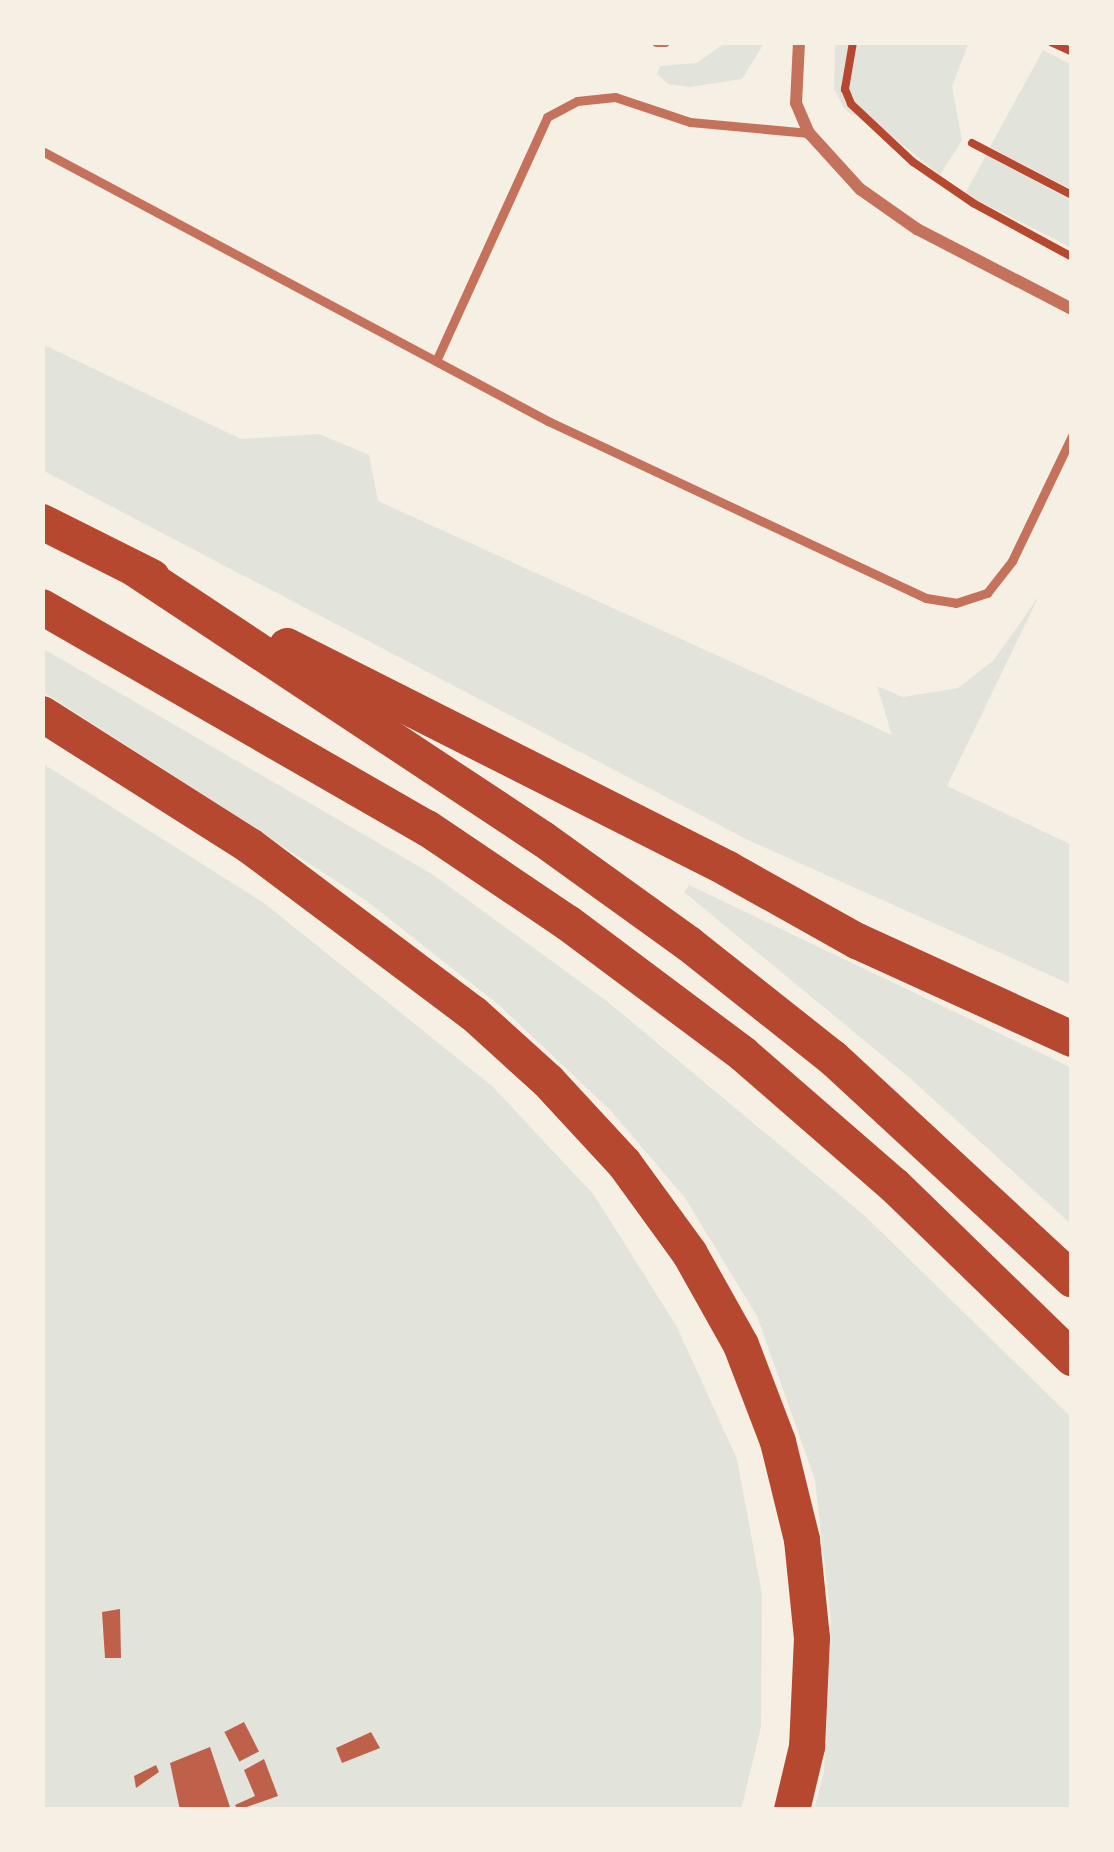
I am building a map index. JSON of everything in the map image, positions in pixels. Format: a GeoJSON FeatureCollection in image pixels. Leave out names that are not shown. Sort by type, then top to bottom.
{"type":"FeatureCollection","features":[{"type":"Feature","properties":{"kind":"highway"},"geometry":{"type":"LineString","coordinates":[[42,522],[728,869],[857,941],[1072,1039]]}},
{"type":"Feature","properties":{"kind":"highway"},"geometry":{"type":"LineString","coordinates":[[135,568],[544,839],[689,944],[833,1058],[1072,1279]]}},
{"type":"Feature","properties":{"kind":"highway"},"geometry":{"type":"LineString","coordinates":[[42,608],[368,792],[568,923],[742,1054],[878,1171],[1072,1358]]}},
{"type":"Feature","properties":{"kind":"highway"},"geometry":{"type":"LineString","coordinates":[[42,714],[250,847],[474,1014],[548,1081],[624,1163],[690,1254],[741,1345],[778,1442],[802,1540],[812,1638],[806,1747],[792,1810]]}},
{"type":"Feature","properties":{"kind":"street"},"geometry":{"type":"LineString","coordinates":[[799,42],[796,103],[809,133],[860,189],[917,229],[1072,309]]}},
{"type":"Feature","properties":{"kind":"lane"},"geometry":{"type":"LineString","coordinates":[[436,361],[547,117],[577,101],[614,97],[690,122],[809,133]]}},
{"type":"Feature","properties":{"kind":"lane"},"geometry":{"type":"LineString","coordinates":[[42,151],[548,421],[926,598],[956,603],[987,593],[1012,561],[1072,436]]}},
{"type":"Feature","properties":{"kind":"path"},"geometry":{"type":"LineString","coordinates":[[853,42],[844,89],[851,104],[913,162],[1072,257]]}},
{"type":"Feature","properties":{"kind":"path"},"geometry":{"type":"LineString","coordinates":[[1051,42],[1072,52]]}},
{"type":"Feature","properties":{"kind":"path"},"geometry":{"type":"LineString","coordinates":[[972,143],[1072,195]]}},
{"type":"Feature","properties":{"kind":"shaded area"},"geometry":{"type":"Polygon","coordinates":[[[726,42],[765,42],[742,79],[690,87],[668,84],[657,74],[660,66],[697,63],[726,42]]]}},
{"type":"Feature","properties":{"kind":"shaded area"},"geometry":{"type":"Polygon","coordinates":[[[835,42],[969,42],[952,87],[962,140],[940,175],[862,112],[852,115],[844,108],[834,89],[835,42]]]}},
{"type":"Feature","properties":{"kind":"shaded area"},"geometry":{"type":"Polygon","coordinates":[[[1043,50],[1072,65],[1072,190],[990,147],[1043,50]]]}},
{"type":"Feature","properties":{"kind":"shaded area"},"geometry":{"type":"Polygon","coordinates":[[[986,155],[1072,201],[1072,248],[965,194],[986,155]]]}},
{"type":"Feature","properties":{"kind":"shaded area"},"geometry":{"type":"Polygon","coordinates":[[[42,344],[241,439],[319,434],[369,455],[378,501],[892,735],[877,686],[903,697],[958,688],[994,660],[1039,596],[947,786],[1072,845],[1072,985],[748,840],[42,470],[42,344]]]}},
{"type":"Feature","properties":{"kind":"shaded area"},"geometry":{"type":"Polygon","coordinates":[[[42,648],[432,874],[608,1002],[865,1216],[1072,1418],[1072,1810],[814,1810],[824,1771],[831,1622],[815,1480],[757,1316],[685,1198],[611,1111],[500,1006],[364,899],[42,691],[42,648]]]}},
{"type":"Feature","properties":{"kind":"shaded area"},"geometry":{"type":"Polygon","coordinates":[[[42,763],[264,903],[492,1086],[594,1195],[677,1327],[737,1459],[762,1594],[761,1727],[741,1810],[42,1810],[42,763]]]}},
{"type":"Feature","properties":{"kind":"shaded area"},"geometry":{"type":"Polygon","coordinates":[[[689,885],[1072,1068],[1072,1225],[911,1079],[684,892],[689,885]]]}},
{"type":"Feature","properties":{"kind":"building"},"geometry":{"type":"Polygon","coordinates":[[[120,1609],[121,1658],[105,1658],[102,1612],[120,1609]]]}},
{"type":"Feature","properties":{"kind":"building"},"geometry":{"type":"Polygon","coordinates":[[[244,1722],[259,1751],[239,1761],[224,1732],[244,1722]]]}},
{"type":"Feature","properties":{"kind":"building"},"geometry":{"type":"Polygon","coordinates":[[[371,1732],[380,1748],[342,1763],[336,1748],[371,1732]]]}},
{"type":"Feature","properties":{"kind":"building"},"geometry":{"type":"Polygon","coordinates":[[[210,1747],[231,1810],[180,1810],[170,1763],[210,1747]]]}},
{"type":"Feature","properties":{"kind":"building"},"geometry":{"type":"Polygon","coordinates":[[[264,1759],[278,1796],[238,1810],[235,1805],[255,1796],[244,1770],[264,1759]]]}},
{"type":"Feature","properties":{"kind":"building"},"geometry":{"type":"Polygon","coordinates":[[[156,1765],[159,1772],[136,1788],[134,1776],[156,1765]]]}}]}
